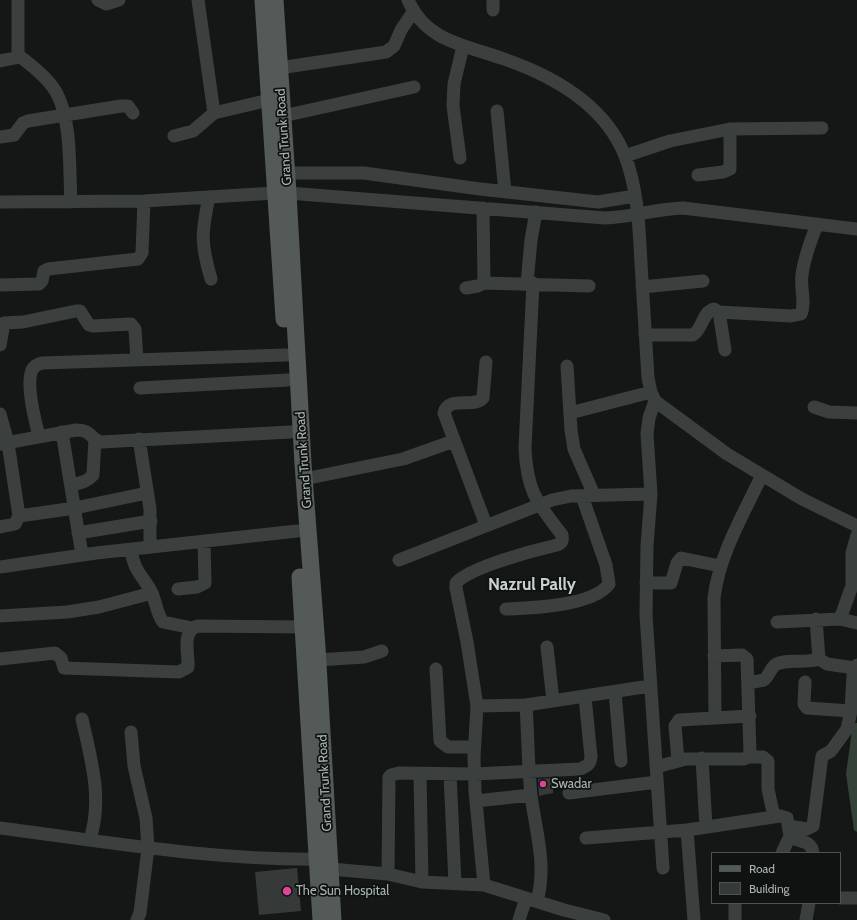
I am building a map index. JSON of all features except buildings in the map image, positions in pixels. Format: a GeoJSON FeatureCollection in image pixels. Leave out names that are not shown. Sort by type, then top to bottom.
{"type":"FeatureCollection","features":[{"type":"Feature","properties":{"kind":"main road","name":"Grand Trunk Road"},"geometry":{"type":"LineString","coordinates":[[263,0],[269,100],[282,193],[318,660],[325,862],[321,920]]}},
{"type":"Feature","properties":{"kind":"main road","name":"Grand Trunk Road"},"geometry":{"type":"LineString","coordinates":[[274,0],[287,173],[282,193],[286,355],[297,531],[325,862],[333,920]]}},
{"type":"Feature","properties":{"kind":"street"},"geometry":{"type":"LineString","coordinates":[[18,0],[18,55]]}},
{"type":"Feature","properties":{"kind":"street"},"geometry":{"type":"LineString","coordinates":[[98,0],[106,4],[119,0]]}},
{"type":"Feature","properties":{"kind":"street"},"geometry":{"type":"LineString","coordinates":[[198,0],[214,113]]}},
{"type":"Feature","properties":{"kind":"street"},"geometry":{"type":"LineString","coordinates":[[408,0],[413,12],[424,25],[438,35],[463,46],[505,59],[553,80],[589,104],[612,130],[625,156],[638,213],[648,378],[653,396],[647,434],[651,494],[646,582],[646,615],[663,868]]}},
{"type":"Feature","properties":{"kind":"street"},"geometry":{"type":"LineString","coordinates":[[279,68],[386,52],[394,46],[401,30],[413,12]]}},
{"type":"Feature","properties":{"kind":"street"},"geometry":{"type":"LineString","coordinates":[[460,158],[453,106],[454,84],[463,46]]}},
{"type":"Feature","properties":{"kind":"street"},"geometry":{"type":"LineString","coordinates":[[0,61],[15,58],[18,55]]}},
{"type":"Feature","properties":{"kind":"street"},"geometry":{"type":"LineString","coordinates":[[18,55],[36,69],[56,92],[64,117],[71,202]]}},
{"type":"Feature","properties":{"kind":"street"},"geometry":{"type":"LineString","coordinates":[[283,116],[414,87]]}},
{"type":"Feature","properties":{"kind":"street"},"geometry":{"type":"LineString","coordinates":[[174,136],[193,130],[214,113],[269,100]]}},
{"type":"Feature","properties":{"kind":"street"},"geometry":{"type":"LineString","coordinates":[[0,136],[14,135],[23,123],[28,121],[64,117],[121,106],[128,106],[133,113]]}},
{"type":"Feature","properties":{"kind":"street"},"geometry":{"type":"LineString","coordinates":[[497,111],[505,192]]}},
{"type":"Feature","properties":{"kind":"street"},"geometry":{"type":"LineString","coordinates":[[625,156],[670,141],[730,129],[822,128]]}},
{"type":"Feature","properties":{"kind":"street"},"geometry":{"type":"LineString","coordinates":[[698,175],[723,172],[730,169],[730,129]]}},
{"type":"Feature","properties":{"kind":"street"},"geometry":{"type":"LineString","coordinates":[[287,173],[364,173],[505,192],[598,202],[635,196]]}},
{"type":"Feature","properties":{"kind":"street"},"geometry":{"type":"LineString","coordinates":[[0,202],[144,201],[282,193],[605,218],[625,217],[662,209],[683,208],[857,229]]}},
{"type":"Feature","properties":{"kind":"street"},"geometry":{"type":"LineString","coordinates":[[209,197],[202,233],[203,252],[211,279]]}},
{"type":"Feature","properties":{"kind":"street"},"geometry":{"type":"LineString","coordinates":[[0,285],[39,284],[42,281],[44,271],[48,269],[138,259],[142,253],[144,201]]}},
{"type":"Feature","properties":{"kind":"street"},"geometry":{"type":"LineString","coordinates":[[483,208],[484,283]]}},
{"type":"Feature","properties":{"kind":"street"},"geometry":{"type":"LineString","coordinates":[[484,884],[474,774],[477,706],[456,583],[460,579],[494,563],[561,543],[562,535],[538,504],[530,486],[526,468],[525,448],[531,240],[536,212]]}},
{"type":"Feature","properties":{"kind":"street"},"geometry":{"type":"LineString","coordinates":[[645,335],[693,335],[697,332],[710,310],[717,309],[719,312],[791,316],[801,314],[803,310],[801,288],[803,267],[817,224]]}},
{"type":"Feature","properties":{"kind":"street"},"geometry":{"type":"LineString","coordinates":[[642,287],[703,281]]}},
{"type":"Feature","properties":{"kind":"street"},"geometry":{"type":"LineString","coordinates":[[466,288],[478,286],[484,283],[530,283],[589,286]]}},
{"type":"Feature","properties":{"kind":"street"},"geometry":{"type":"LineString","coordinates":[[0,345],[2,324],[23,322],[76,311],[80,312],[88,325],[131,324],[135,329],[137,360]]}},
{"type":"Feature","properties":{"kind":"street"},"geometry":{"type":"LineString","coordinates":[[719,312],[725,350]]}},
{"type":"Feature","properties":{"kind":"street"},"geometry":{"type":"LineString","coordinates":[[39,436],[34,416],[30,378],[32,369],[36,365],[48,362],[286,355]]}},
{"type":"Feature","properties":{"kind":"street"},"geometry":{"type":"LineString","coordinates":[[486,362],[483,398],[476,402],[454,404],[445,409],[445,419],[486,525]]}},
{"type":"Feature","properties":{"kind":"street"},"geometry":{"type":"LineString","coordinates":[[506,609],[542,608],[580,600],[604,590],[609,584],[606,565],[588,495],[574,449],[567,366]]}},
{"type":"Feature","properties":{"kind":"street"},"geometry":{"type":"LineString","coordinates":[[140,388],[288,380]]}},
{"type":"Feature","properties":{"kind":"street"},"geometry":{"type":"LineString","coordinates":[[570,413],[653,396],[727,454],[802,499],[857,526]]}},
{"type":"Feature","properties":{"kind":"street"},"geometry":{"type":"LineString","coordinates":[[814,407],[829,412],[857,413]]}},
{"type":"Feature","properties":{"kind":"street"},"geometry":{"type":"LineString","coordinates":[[0,414],[18,516],[15,524],[0,527]]}},
{"type":"Feature","properties":{"kind":"street"},"geometry":{"type":"LineString","coordinates":[[4,443],[62,432],[86,430],[90,432],[95,439],[101,442],[291,432]]}},
{"type":"Feature","properties":{"kind":"street"},"geometry":{"type":"LineString","coordinates":[[62,432],[82,555]]}},
{"type":"Feature","properties":{"kind":"street"},"geometry":{"type":"LineString","coordinates":[[71,485],[89,480],[93,475],[95,439]]}},
{"type":"Feature","properties":{"kind":"street"},"geometry":{"type":"LineString","coordinates":[[139,439],[151,520],[150,547]]}},
{"type":"Feature","properties":{"kind":"street"},"geometry":{"type":"LineString","coordinates":[[304,478],[403,459],[454,441]]}},
{"type":"Feature","properties":{"kind":"street"},"geometry":{"type":"LineString","coordinates":[[715,718],[714,598],[720,566],[762,475]]}},
{"type":"Feature","properties":{"kind":"street"},"geometry":{"type":"LineString","coordinates":[[18,516],[75,508],[147,493]]}},
{"type":"Feature","properties":{"kind":"street"},"geometry":{"type":"LineString","coordinates":[[399,560],[538,504],[571,496],[651,494]]}},
{"type":"Feature","properties":{"kind":"street"},"geometry":{"type":"LineString","coordinates":[[78,533],[151,520]]}},
{"type":"Feature","properties":{"kind":"street"},"geometry":{"type":"LineString","coordinates":[[0,567],[82,555],[297,531]]}},
{"type":"Feature","properties":{"kind":"street"},"geometry":{"type":"LineString","coordinates":[[840,618],[852,586],[852,553],[857,535]]}},
{"type":"Feature","properties":{"kind":"street"},"geometry":{"type":"LineString","coordinates":[[178,588],[197,587],[205,583],[204,542]]}},
{"type":"Feature","properties":{"kind":"street"},"geometry":{"type":"LineString","coordinates":[[132,549],[134,565],[152,593],[159,617],[163,622],[192,628],[197,626],[230,625],[304,627]]}},
{"type":"Feature","properties":{"kind":"street"},"geometry":{"type":"LineString","coordinates":[[646,582],[671,583],[677,563],[681,558],[720,566]]}},
{"type":"Feature","properties":{"kind":"street"},"geometry":{"type":"LineString","coordinates":[[0,616],[67,612],[99,607],[152,593]]}},
{"type":"Feature","properties":{"kind":"street"},"geometry":{"type":"LineString","coordinates":[[778,622],[840,618],[857,623]]}},
{"type":"Feature","properties":{"kind":"street"},"geometry":{"type":"LineString","coordinates":[[816,619],[818,659]]}},
{"type":"Feature","properties":{"kind":"street"},"geometry":{"type":"LineString","coordinates":[[0,659],[56,654],[61,658],[64,668],[179,672],[188,667],[188,634],[192,628]]}},
{"type":"Feature","properties":{"kind":"street"},"geometry":{"type":"LineString","coordinates":[[547,647],[553,701]]}},
{"type":"Feature","properties":{"kind":"street"},"geometry":{"type":"LineString","coordinates":[[318,660],[364,657],[382,651]]}},
{"type":"Feature","properties":{"kind":"street"},"geometry":{"type":"LineString","coordinates":[[714,656],[745,656],[747,662],[750,716],[750,748],[748,758]]}},
{"type":"Feature","properties":{"kind":"street"},"geometry":{"type":"LineString","coordinates":[[748,683],[764,680],[775,665],[781,663],[812,661],[818,659],[827,664],[856,666],[853,715],[847,729],[831,751],[822,756],[813,826],[807,829],[789,831]]}},
{"type":"Feature","properties":{"kind":"street"},"geometry":{"type":"LineString","coordinates":[[436,669],[440,741],[448,747],[474,747]]}},
{"type":"Feature","properties":{"kind":"street"},"geometry":{"type":"LineString","coordinates":[[805,682],[804,704],[807,708],[853,715]]}},
{"type":"Feature","properties":{"kind":"street"},"geometry":{"type":"LineString","coordinates":[[477,706],[526,705],[650,686]]}},
{"type":"Feature","properties":{"kind":"street"},"geometry":{"type":"LineString","coordinates":[[615,692],[620,761]]}},
{"type":"Feature","properties":{"kind":"street"},"geometry":{"type":"LineString","coordinates":[[388,874],[389,777],[395,773],[474,774],[580,769],[590,763],[591,757],[585,697]]}},
{"type":"Feature","properties":{"kind":"street"},"geometry":{"type":"LineString","coordinates":[[519,920],[531,900],[541,888],[542,869],[531,795],[526,705]]}},
{"type":"Feature","properties":{"kind":"street"},"geometry":{"type":"LineString","coordinates":[[678,760],[676,723],[687,719],[750,716]]}},
{"type":"Feature","properties":{"kind":"street"},"geometry":{"type":"LineString","coordinates":[[82,719],[92,762],[97,807],[95,823],[90,840]]}},
{"type":"Feature","properties":{"kind":"street"},"geometry":{"type":"LineString","coordinates":[[131,732],[134,766],[146,818],[148,848],[140,913],[137,920]]}},
{"type":"Feature","properties":{"kind":"street"},"geometry":{"type":"LineString","coordinates":[[656,767],[678,760],[763,757],[768,761],[768,789],[774,817]]}},
{"type":"Feature","properties":{"kind":"street"},"geometry":{"type":"LineString","coordinates":[[702,758],[706,827]]}},
{"type":"Feature","properties":{"kind":"street"},"geometry":{"type":"LineString","coordinates":[[420,774],[422,882]]}},
{"type":"Feature","properties":{"kind":"street"},"geometry":{"type":"LineString","coordinates":[[450,774],[455,883]]}},
{"type":"Feature","properties":{"kind":"street"},"geometry":{"type":"LineString","coordinates":[[569,793],[657,782]]}},
{"type":"Feature","properties":{"kind":"street"},"geometry":{"type":"LineString","coordinates":[[476,801],[531,795]]}},
{"type":"Feature","properties":{"kind":"street"},"geometry":{"type":"LineString","coordinates":[[586,838],[687,830],[774,817],[787,818],[789,831],[782,852]]}},
{"type":"Feature","properties":{"kind":"street"},"geometry":{"type":"LineString","coordinates":[[0,828],[148,848],[325,862],[422,882],[484,884],[531,900],[604,920]]}},
{"type":"Feature","properties":{"kind":"street"},"geometry":{"type":"LineString","coordinates":[[687,830],[694,920]]}},
{"type":"Feature","properties":{"kind":"street"},"geometry":{"type":"LineString","coordinates":[[789,831],[811,845],[813,852]]}},
{"type":"Feature","properties":{"kind":"street"},"geometry":{"type":"LineString","coordinates":[[841,898],[857,898]]}},
{"type":"Feature","properties":{"kind":"street"},"geometry":{"type":"LineString","coordinates":[[735,904],[735,920]]}},
{"type":"Feature","properties":{"kind":"street"},"geometry":{"type":"LineString","coordinates":[[806,920],[809,904]]}},
{"type":"Feature","properties":{"kind":"shaded area"},"geometry":{"type":"Polygon","coordinates":[[[853,723],[857,723],[857,832],[854,830],[846,774],[853,723]]]}},
{"type":"Feature","properties":{"kind":"place","name":"Swadar"},"geometry":{"type":"Point","coordinates":[543,784]}},
{"type":"Feature","properties":{"kind":"place","name":"The Sun Hospital"},"geometry":{"type":"Point","coordinates":[287,891]}},
{"type":"Feature","properties":{"kind":"district","name":"Nazrul Pally"},"geometry":{"type":"Point","coordinates":[532,585]}}]}
